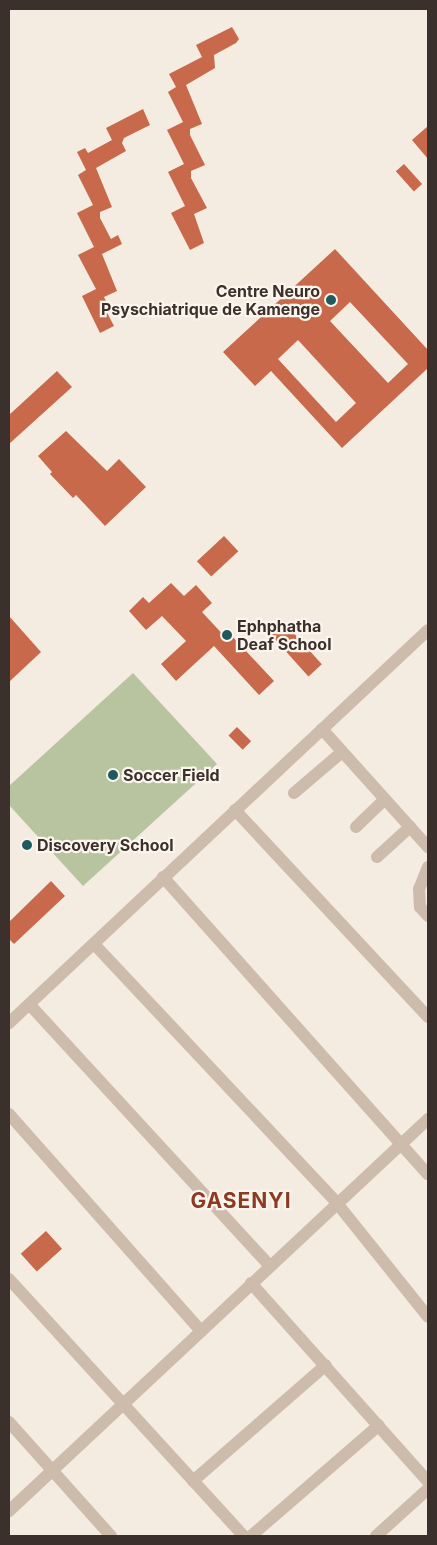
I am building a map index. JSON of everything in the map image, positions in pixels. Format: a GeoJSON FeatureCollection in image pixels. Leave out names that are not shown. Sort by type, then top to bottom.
{"type":"FeatureCollection","features":[{"type":"Feature","properties":{"kind":"street"},"geometry":{"type":"LineString","coordinates":[[9,1023],[428,630]]}},
{"type":"Feature","properties":{"kind":"street"},"geometry":{"type":"LineString","coordinates":[[322,729],[428,847]]}},
{"type":"Feature","properties":{"kind":"street"},"geometry":{"type":"LineString","coordinates":[[294,793],[342,752]]}},
{"type":"Feature","properties":{"kind":"street"},"geometry":{"type":"LineString","coordinates":[[356,827],[385,799]]}},
{"type":"Feature","properties":{"kind":"street"},"geometry":{"type":"LineString","coordinates":[[235,810],[428,1017]]}},
{"type":"Feature","properties":{"kind":"street"},"geometry":{"type":"LineString","coordinates":[[377,857],[410,827]]}},
{"type":"Feature","properties":{"kind":"street"},"geometry":{"type":"LineString","coordinates":[[428,867],[419,889],[420,907],[428,916]]}},
{"type":"Feature","properties":{"kind":"street"},"geometry":{"type":"LineString","coordinates":[[163,877],[428,1174]]}},
{"type":"Feature","properties":{"kind":"street"},"geometry":{"type":"LineString","coordinates":[[94,944],[336,1202],[428,1317]]}},
{"type":"Feature","properties":{"kind":"street"},"geometry":{"type":"LineString","coordinates":[[30,1005],[269,1265]]}},
{"type":"Feature","properties":{"kind":"street"},"geometry":{"type":"LineString","coordinates":[[9,1114],[201,1331]]}},
{"type":"Feature","properties":{"kind":"street"},"geometry":{"type":"LineString","coordinates":[[9,1510],[336,1202],[403,1145],[428,1119]]}},
{"type":"Feature","properties":{"kind":"street"},"geometry":{"type":"LineString","coordinates":[[9,1280],[244,1536]]}},
{"type":"Feature","properties":{"kind":"street"},"geometry":{"type":"LineString","coordinates":[[251,1283],[326,1365],[428,1482]]}},
{"type":"Feature","properties":{"kind":"street"},"geometry":{"type":"LineString","coordinates":[[193,1481],[326,1365]]}},
{"type":"Feature","properties":{"kind":"street"},"geometry":{"type":"LineString","coordinates":[[9,1422],[111,1536]]}},
{"type":"Feature","properties":{"kind":"street"},"geometry":{"type":"LineString","coordinates":[[251,1536],[379,1425]]}},
{"type":"Feature","properties":{"kind":"street"},"geometry":{"type":"LineString","coordinates":[[376,1536],[428,1489]]}},
{"type":"Feature","properties":{"kind":"green space","name":"Soccer Field"},"geometry":{"type":"Polygon","coordinates":[[[133,673],[217,764],[83,886],[9,805],[9,786],[133,673]]]}},
{"type":"Feature","properties":{"kind":"building"},"geometry":{"type":"Polygon","coordinates":[[[232,27],[239,39],[236,43],[214,55],[215,68],[186,85],[202,124],[190,129],[190,135],[205,165],[191,171],[191,178],[207,208],[194,214],[204,243],[190,250],[171,213],[185,206],[168,172],[184,164],[167,130],[183,122],[168,92],[176,87],[169,74],[202,57],[196,45],[232,27]]]}},
{"type":"Feature","properties":{"kind":"building"},"geometry":{"type":"Polygon","coordinates":[[[143,109],[150,125],[124,138],[122,143],[126,151],[96,168],[112,207],[100,212],[100,218],[111,239],[118,235],[122,244],[102,254],[117,291],[104,297],[107,303],[103,305],[114,326],[100,333],[82,296],[96,289],[78,255],[94,247],[77,213],[93,205],[78,175],[86,170],[77,152],[85,148],[88,153],[112,140],[106,128],[143,109]]]}},
{"type":"Feature","properties":{"kind":"building"},"geometry":{"type":"Polygon","coordinates":[[[428,126],[428,159],[412,140],[428,126]]]}},
{"type":"Feature","properties":{"kind":"building"},"geometry":{"type":"Polygon","coordinates":[[[404,164],[422,184],[414,191],[396,171],[404,164]]]}},
{"type":"Feature","properties":{"kind":"building","name":"Centre Neuro Psyschiatrique de Kamenge"},"geometry":{"type":"Polygon","coordinates":[[[335,249],[428,350],[428,368],[342,448],[271,371],[255,386],[223,352],[335,249]],[[350,302],[330,321],[388,383],[408,364],[350,302]],[[298,340],[278,359],[336,422],[356,403],[298,340]]]}},
{"type":"Feature","properties":{"kind":"building"},"geometry":{"type":"Polygon","coordinates":[[[57,371],[72,387],[9,444],[9,415],[57,371]]]}},
{"type":"Feature","properties":{"kind":"building"},"geometry":{"type":"Polygon","coordinates":[[[66,431],[107,471],[119,459],[146,487],[105,526],[76,495],[73,498],[50,474],[52,472],[38,456],[66,431]]]}},
{"type":"Feature","properties":{"kind":"building"},"geometry":{"type":"Polygon","coordinates":[[[224,536],[238,551],[211,577],[197,561],[224,536]]]}},
{"type":"Feature","properties":{"kind":"building"},"geometry":{"type":"Polygon","coordinates":[[[171,583],[184,596],[196,585],[212,603],[202,612],[227,639],[231,635],[274,681],[259,695],[214,646],[176,681],[161,664],[186,641],[162,616],[146,630],[129,611],[143,597],[149,603],[171,583]]]}},
{"type":"Feature","properties":{"kind":"building"},"geometry":{"type":"Polygon","coordinates":[[[9,616],[41,652],[9,682],[9,616]]]}},
{"type":"Feature","properties":{"kind":"building"},"geometry":{"type":"Polygon","coordinates":[[[281,619],[322,664],[308,676],[268,631],[281,619]]]}},
{"type":"Feature","properties":{"kind":"building"},"geometry":{"type":"Polygon","coordinates":[[[237,727],[251,741],[243,750],[229,735],[237,727]]]}},
{"type":"Feature","properties":{"kind":"building"},"geometry":{"type":"Polygon","coordinates":[[[51,881],[65,896],[14,944],[9,939],[9,922],[51,881]]]}},
{"type":"Feature","properties":{"kind":"building"},"geometry":{"type":"Polygon","coordinates":[[[46,1231],[62,1249],[37,1272],[21,1254],[46,1231]]]}},
{"type":"Feature","properties":{"kind":"place","name":"Centre Neuro Psyschiatrique de Kamenge"},"geometry":{"type":"Point","coordinates":[331,300]}},
{"type":"Feature","properties":{"kind":"place","name":"Ephphatha Deaf School"},"geometry":{"type":"Point","coordinates":[227,635]}},
{"type":"Feature","properties":{"kind":"place","name":"Soccer Field"},"geometry":{"type":"Point","coordinates":[113,775]}},
{"type":"Feature","properties":{"kind":"place","name":"Discovery School"},"geometry":{"type":"Point","coordinates":[27,845]}},
{"type":"Feature","properties":{"kind":"district","name":"GASENYI"},"geometry":{"type":"Point","coordinates":[241,1201]}}]}
